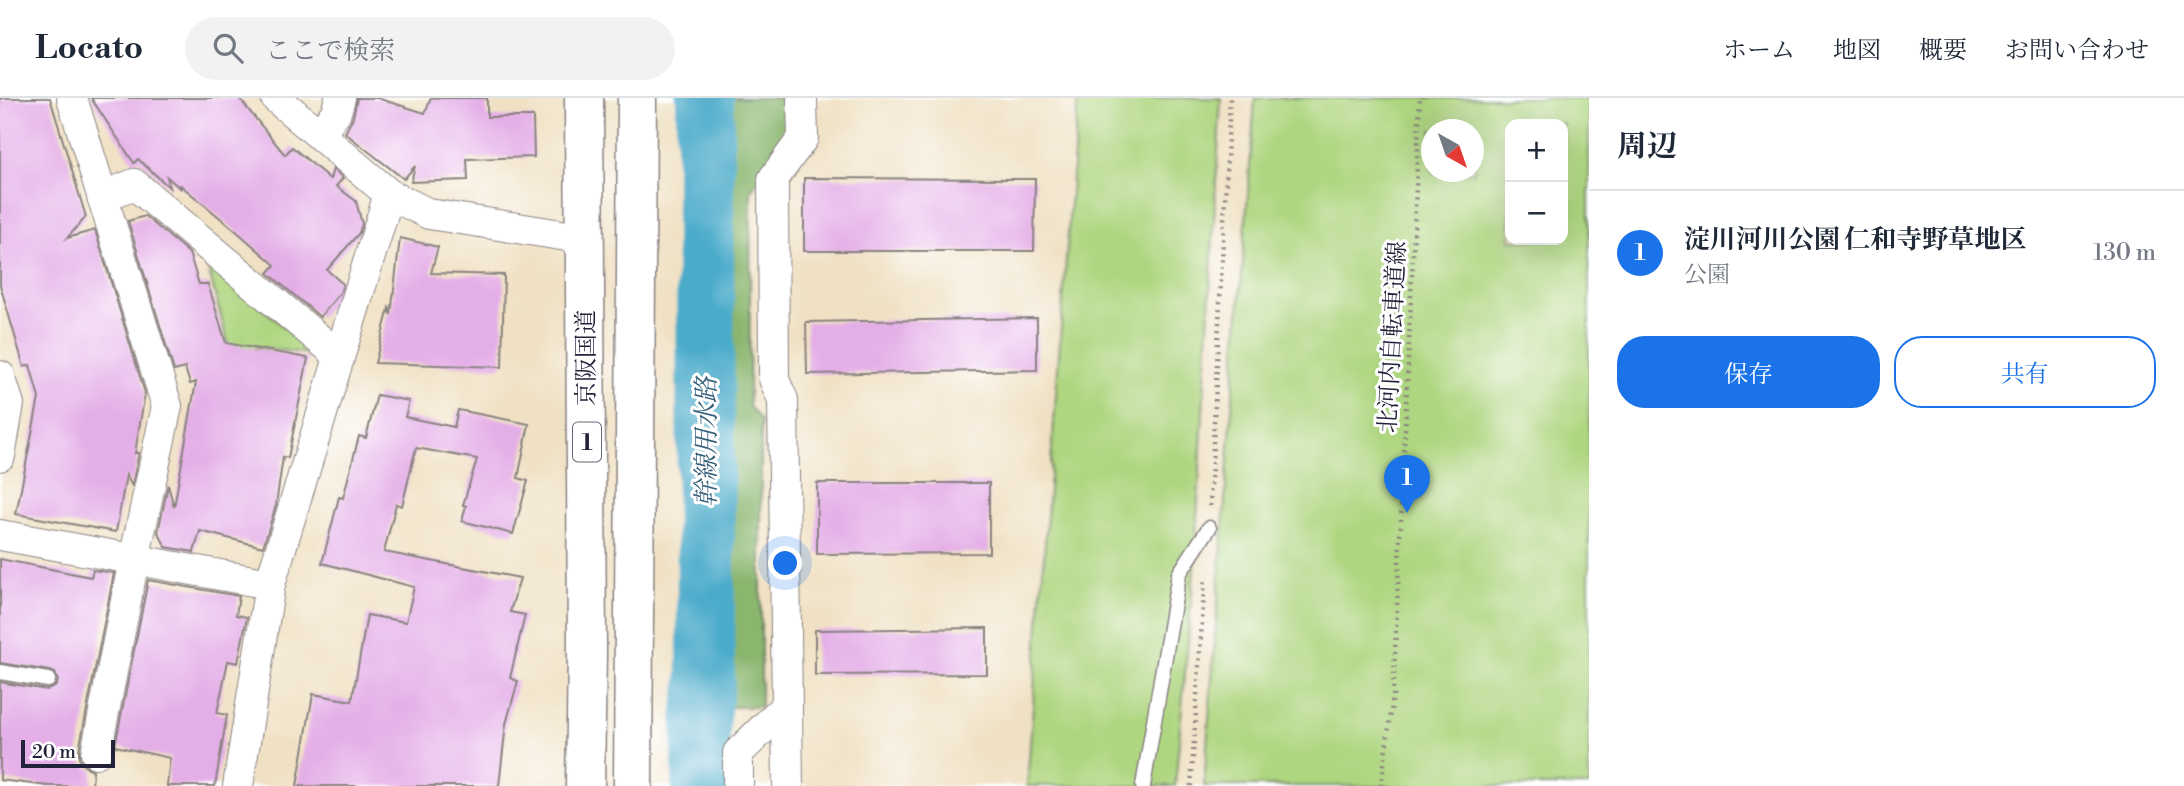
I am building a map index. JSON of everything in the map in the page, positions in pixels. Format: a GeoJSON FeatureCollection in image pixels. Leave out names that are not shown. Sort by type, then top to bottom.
{"type":"FeatureCollection","features":[{"type":"Feature","properties":{"kind":"highway","name":"京阪国道"},"geometry":{"type":"LineString","coordinates":[[584,98],[587,652],[585,786]]}},
{"type":"Feature","properties":{"kind":"highway","name":"京阪国道"},"geometry":{"type":"LineString","coordinates":[[634,786],[637,98]]}},
{"type":"Feature","properties":{"kind":"street"},"geometry":{"type":"LineString","coordinates":[[72,98],[167,406],[96,753]]}},
{"type":"Feature","properties":{"kind":"street"},"geometry":{"type":"LineString","coordinates":[[276,98],[389,194],[429,214],[586,239]]}},
{"type":"Feature","properties":{"kind":"street"},"geometry":{"type":"LineString","coordinates":[[320,135],[336,112],[340,98]]}},
{"type":"Feature","properties":{"kind":"street"},"geometry":{"type":"LineString","coordinates":[[788,786],[783,400],[774,379],[773,180],[803,138],[802,98]]}},
{"type":"Feature","properties":{"kind":"street"},"geometry":{"type":"LineString","coordinates":[[102,197],[134,184],[338,355]]}},
{"type":"Feature","properties":{"kind":"street"},"geometry":{"type":"LineString","coordinates":[[238,786],[270,584],[389,194]]}},
{"type":"Feature","properties":{"kind":"street"},"geometry":{"type":"LineString","coordinates":[[0,376],[9,404],[1,446]]}},
{"type":"Feature","properties":{"kind":"street"},"geometry":{"type":"LineString","coordinates":[[0,535],[270,584]]}},
{"type":"Feature","properties":{"kind":"street"},"geometry":{"type":"LineString","coordinates":[[738,786],[738,753],[787,705]]}},
{"type":"Feature","properties":{"kind":"lane"},"geometry":{"type":"LineString","coordinates":[[1143,786],[1179,574],[1209,528]]}},
{"type":"Feature","properties":{"kind":"lane"},"geometry":{"type":"LineString","coordinates":[[0,671],[48,680]]}},
{"type":"Feature","properties":{"kind":"path"},"geometry":{"type":"LineString","coordinates":[[1191,786],[1209,528],[1230,98]]}},
{"type":"Feature","properties":{"kind":"path","name":"北河内自転車道線"},"geometry":{"type":"LineString","coordinates":[[1381,786],[1393,696],[1420,98]]}},
{"type":"Feature","properties":{"kind":"green space"},"geometry":{"type":"Polygon","coordinates":[[[729,98],[787,98],[787,145],[751,190],[749,406],[761,421],[761,707],[730,707],[729,98]]]}},
{"type":"Feature","properties":{"kind":"green space"},"geometry":{"type":"Polygon","coordinates":[[[1078,98],[1221,98],[1194,571],[1175,786],[1027,786],[1078,98]]]}},
{"type":"Feature","properties":{"kind":"green space"},"geometry":{"type":"Polygon","coordinates":[[[1255,98],[1589,98],[1589,786],[1204,786],[1255,98]]]}},
{"type":"Feature","properties":{"kind":"green space"},"geometry":{"type":"Polygon","coordinates":[[[205,257],[306,347],[310,354],[256,347],[243,399],[205,257]]]}},
{"type":"Feature","properties":{"kind":"building"},"geometry":{"type":"Polygon","coordinates":[[[0,98],[50,98],[86,217],[67,238],[95,230],[145,393],[135,453],[139,453],[132,486],[126,475],[116,532],[16,514],[39,398],[30,365],[24,367],[0,285],[0,98]]]}},
{"type":"Feature","properties":{"kind":"building"},"geometry":{"type":"Polygon","coordinates":[[[91,98],[239,98],[285,155],[292,147],[330,179],[333,169],[343,178],[336,186],[356,201],[362,224],[359,233],[327,270],[343,284],[340,293],[320,317],[268,273],[275,265],[235,230],[179,184],[181,189],[167,177],[170,188],[138,159],[134,163],[91,98]]]}},
{"type":"Feature","properties":{"kind":"building"},"geometry":{"type":"Polygon","coordinates":[[[357,98],[377,98],[425,113],[431,98],[487,98],[487,117],[533,117],[534,157],[467,159],[468,180],[411,182],[415,166],[404,179],[345,133],[353,117],[357,98]]]}},
{"type":"Feature","properties":{"kind":"building"},"geometry":{"type":"Polygon","coordinates":[[[804,178],[1035,179],[1034,251],[804,251],[804,178]]]}},
{"type":"Feature","properties":{"kind":"building"},"geometry":{"type":"Polygon","coordinates":[[[145,216],[189,253],[199,284],[208,284],[226,343],[308,358],[288,458],[283,457],[276,505],[263,547],[200,531],[194,552],[166,547],[158,532],[168,485],[174,507],[196,382],[190,384],[185,368],[174,371],[128,221],[145,216]]]}},
{"type":"Feature","properties":{"kind":"building"},"geometry":{"type":"Polygon","coordinates":[[[400,238],[438,247],[431,273],[504,275],[502,367],[375,363],[389,308],[391,315],[400,238]]]}},
{"type":"Feature","properties":{"kind":"building"},"geometry":{"type":"Polygon","coordinates":[[[1037,318],[1037,370],[807,374],[806,322],[1037,318]]]}},
{"type":"Feature","properties":{"kind":"building"},"geometry":{"type":"Polygon","coordinates":[[[377,395],[409,401],[405,417],[454,427],[458,410],[529,424],[518,478],[528,481],[513,534],[462,521],[466,506],[463,505],[477,459],[416,448],[402,506],[396,504],[384,552],[520,578],[510,612],[525,615],[510,678],[518,681],[506,724],[499,786],[297,786],[313,694],[352,701],[367,615],[406,622],[414,587],[322,563],[339,497],[343,498],[359,436],[366,438],[377,395]]]}},
{"type":"Feature","properties":{"kind":"building"},"geometry":{"type":"Polygon","coordinates":[[[817,483],[989,483],[989,553],[817,554],[817,483]]]}},
{"type":"Feature","properties":{"kind":"building"},"geometry":{"type":"Polygon","coordinates":[[[0,559],[91,577],[93,570],[114,573],[79,750],[79,758],[84,766],[93,770],[92,786],[48,786],[0,780],[0,682],[47,690],[55,687],[58,681],[55,673],[50,671],[0,663],[0,559]]]}},
{"type":"Feature","properties":{"kind":"building"},"geometry":{"type":"Polygon","coordinates":[[[148,580],[239,596],[236,615],[247,617],[238,663],[228,661],[217,713],[227,715],[215,786],[167,786],[170,758],[115,746],[148,580]]]}},
{"type":"Feature","properties":{"kind":"building"},"geometry":{"type":"Polygon","coordinates":[[[987,628],[987,674],[815,675],[815,630],[987,628]]]}},
{"type":"Feature","properties":{"kind":"waterway","name":"幹線用水路"},"geometry":{"type":"LineString","coordinates":[[701,786],[701,717],[706,681],[705,98]]}},
{"type":"Feature","properties":{"kind":"place","name":"淀川河川公園 仁和寺野草地区"},"geometry":{"type":"Point","coordinates":[1407,513]}}]}
